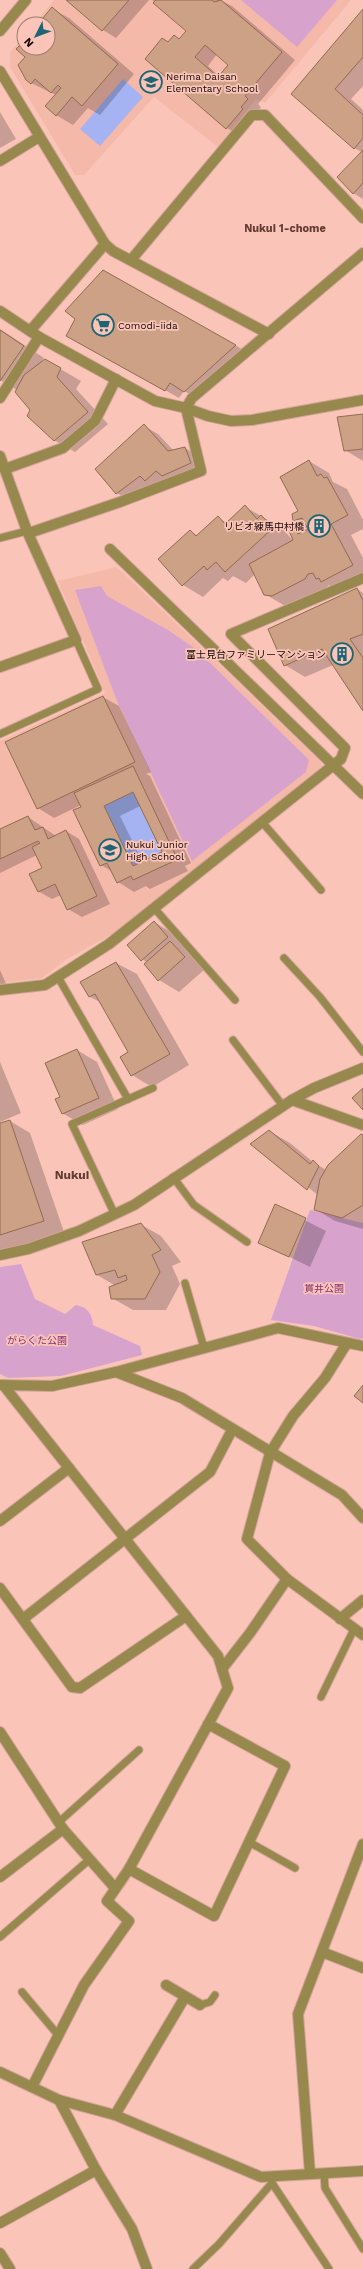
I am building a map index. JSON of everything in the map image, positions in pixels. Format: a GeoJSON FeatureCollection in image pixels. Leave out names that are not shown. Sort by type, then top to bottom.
{"type":"FeatureCollection","features":[{"type":"Feature","properties":{"kind":"street"},"geometry":{"type":"LineString","coordinates":[[0,31],[26,0]]}},
{"type":"Feature","properties":{"kind":"street"},"geometry":{"type":"LineString","coordinates":[[0,71],[105,244],[113,251],[269,334]]}},
{"type":"Feature","properties":{"kind":"street"},"geometry":{"type":"LineString","coordinates":[[130,260],[252,116],[265,115],[363,218]]}},
{"type":"Feature","properties":{"kind":"street"},"geometry":{"type":"LineString","coordinates":[[0,161],[39,137]]}},
{"type":"Feature","properties":{"kind":"street"},"geometry":{"type":"LineString","coordinates":[[30,331],[105,244]]}},
{"type":"Feature","properties":{"kind":"street"},"geometry":{"type":"LineString","coordinates":[[28,532],[120,502],[200,470],[186,408],[192,398],[363,253]]}},
{"type":"Feature","properties":{"kind":"street"},"geometry":{"type":"LineString","coordinates":[[0,311],[39,337],[155,401],[186,408],[208,416],[223,419],[252,420],[363,400]]}},
{"type":"Feature","properties":{"kind":"street"},"geometry":{"type":"LineString","coordinates":[[0,398],[39,337]]}},
{"type":"Feature","properties":{"kind":"street"},"geometry":{"type":"LineString","coordinates":[[5,469],[63,448],[95,420],[116,379]]}},
{"type":"Feature","properties":{"kind":"street"},"geometry":{"type":"LineString","coordinates":[[0,456],[28,532],[76,640],[0,667]]}},
{"type":"Feature","properties":{"kind":"street"},"geometry":{"type":"LineString","coordinates":[[110,549],[363,794]]}},
{"type":"Feature","properties":{"kind":"street"},"geometry":{"type":"LineString","coordinates":[[0,990],[45,986],[109,944],[155,909],[340,760],[345,748],[230,634],[363,578]]}},
{"type":"Feature","properties":{"kind":"street"},"geometry":{"type":"LineString","coordinates":[[0,1255],[28,1249],[79,1231],[115,1215],[134,1205],[292,1100],[314,1088],[363,1068]]}},
{"type":"Feature","properties":{"kind":"street"},"geometry":{"type":"LineString","coordinates":[[292,1100],[363,1125]]}},
{"type":"Feature","properties":{"kind":"street"},"geometry":{"type":"LineString","coordinates":[[2,1386],[52,1386],[116,1372],[278,1328],[363,1346]]}},
{"type":"Feature","properties":{"kind":"street"},"geometry":{"type":"LineString","coordinates":[[347,1343],[325,1378],[293,1416],[270,1454],[247,1539],[287,1579],[359,1632]]}},
{"type":"Feature","properties":{"kind":"street"},"geometry":{"type":"LineString","coordinates":[[116,1372],[182,1398],[270,1454],[342,1495],[363,1518]]}},
{"type":"Feature","properties":{"kind":"street"},"geometry":{"type":"LineString","coordinates":[[2,1386],[218,1656],[228,1688],[129,1869],[106,1901],[129,1921],[84,1985],[32,2087]]}},
{"type":"Feature","properties":{"kind":"street"},"geometry":{"type":"LineString","coordinates":[[23,1619],[124,1538],[210,1472],[232,1430]]}},
{"type":"Feature","properties":{"kind":"street"},"geometry":{"type":"LineString","coordinates":[[0,1521],[69,1468]]}},
{"type":"Feature","properties":{"kind":"street"},"geometry":{"type":"LineString","coordinates":[[222,1669],[250,1633],[287,1579]]}},
{"type":"Feature","properties":{"kind":"street"},"geometry":{"type":"LineString","coordinates":[[0,1588],[72,1687],[80,1688],[186,1616]]}},
{"type":"Feature","properties":{"kind":"street"},"geometry":{"type":"LineString","coordinates":[[340,1619],[363,1600]]}},
{"type":"Feature","properties":{"kind":"street"},"geometry":{"type":"LineString","coordinates":[[129,1869],[214,1916],[285,1766],[208,1724]]}},
{"type":"Feature","properties":{"kind":"street"},"geometry":{"type":"LineString","coordinates":[[0,1732],[61,1826],[115,1888]]}},
{"type":"Feature","properties":{"kind":"street"},"geometry":{"type":"LineString","coordinates":[[0,1877],[61,1826]]}},
{"type":"Feature","properties":{"kind":"street"},"geometry":{"type":"LineString","coordinates":[[310,2174],[298,2014],[363,1844]]}},
{"type":"Feature","properties":{"kind":"street"},"geometry":{"type":"LineString","coordinates":[[322,1952],[363,1968]]}},
{"type":"Feature","properties":{"kind":"street"},"geometry":{"type":"LineString","coordinates":[[166,1986],[200,2005]]}},
{"type":"Feature","properties":{"kind":"street"},"geometry":{"type":"LineString","coordinates":[[115,2115],[185,1997]]}},
{"type":"Feature","properties":{"kind":"street"},"geometry":{"type":"LineString","coordinates":[[0,2072],[59,2100],[115,2115],[261,2177],[272,2180],[310,2174],[363,2171]]}},
{"type":"Feature","properties":{"kind":"street"},"geometry":{"type":"LineString","coordinates":[[59,2100],[96,2170],[132,2229],[147,2269]]}},
{"type":"Feature","properties":{"kind":"street"},"geometry":{"type":"LineString","coordinates":[[0,2223],[96,2170]]}},
{"type":"Feature","properties":{"kind":"street"},"geometry":{"type":"LineString","coordinates":[[0,2253],[10,2269]]}},
{"type":"Feature","properties":{"kind":"lane"},"geometry":{"type":"LineString","coordinates":[[0,538],[28,532]]}},
{"type":"Feature","properties":{"kind":"lane"},"geometry":{"type":"LineString","coordinates":[[0,734],[98,689],[76,640]]}},
{"type":"Feature","properties":{"kind":"lane"},"geometry":{"type":"LineString","coordinates":[[262,822],[322,890]]}},
{"type":"Feature","properties":{"kind":"lane"},"geometry":{"type":"LineString","coordinates":[[155,909],[236,1000]]}},
{"type":"Feature","properties":{"kind":"lane"},"geometry":{"type":"LineString","coordinates":[[284,958],[320,997],[363,1052]]}},
{"type":"Feature","properties":{"kind":"lane"},"geometry":{"type":"LineString","coordinates":[[58,977],[128,1100]]}},
{"type":"Feature","properties":{"kind":"lane"},"geometry":{"type":"LineString","coordinates":[[233,1040],[283,1106]]}},
{"type":"Feature","properties":{"kind":"lane"},"geometry":{"type":"LineString","coordinates":[[115,1215],[72,1124],[153,1088]]}},
{"type":"Feature","properties":{"kind":"lane"},"geometry":{"type":"LineString","coordinates":[[173,1178],[194,1205],[247,1242]]}},
{"type":"Feature","properties":{"kind":"lane"},"geometry":{"type":"LineString","coordinates":[[185,1283],[204,1348]]}},
{"type":"Feature","properties":{"kind":"lane"},"geometry":{"type":"LineString","coordinates":[[321,1697],[359,1632]]}},
{"type":"Feature","properties":{"kind":"lane"},"geometry":{"type":"LineString","coordinates":[[61,1826],[139,1750]]}},
{"type":"Feature","properties":{"kind":"lane"},"geometry":{"type":"LineString","coordinates":[[249,1842],[295,1868]]}},
{"type":"Feature","properties":{"kind":"lane"},"geometry":{"type":"LineString","coordinates":[[0,1937],[90,1860]]}},
{"type":"Feature","properties":{"kind":"lane"},"geometry":{"type":"LineString","coordinates":[[22,1992],[58,2035]]}},
{"type":"Feature","properties":{"kind":"lane"},"geometry":{"type":"LineString","coordinates":[[200,2005],[210,2002],[214,1995]]}},
{"type":"Feature","properties":{"kind":"lane"},"geometry":{"type":"LineString","coordinates":[[324,2173],[325,2188],[363,2249]]}},
{"type":"Feature","properties":{"kind":"lane"},"geometry":{"type":"LineString","coordinates":[[193,2269],[219,2244],[272,2180],[329,2269]]}},
{"type":"Feature","properties":{"kind":"shaded area","name":"Nerima Daisan Elementary School"},"geometry":{"type":"Polygon","coordinates":[[[54,0],[351,0],[265,103],[256,99],[218,147],[154,97],[84,175],[75,175],[10,67],[10,53],[16,46],[16,56],[56,56],[56,16],[41,16],[54,0]]]}},
{"type":"Feature","properties":{"kind":"shaded area","name":"Nukui Junior High School"},"geometry":{"type":"Polygon","coordinates":[[[117,567],[321,762],[323,768],[116,932],[67,959],[42,978],[0,983],[0,741],[105,693],[58,581],[117,567]]]}},
{"type":"Feature","properties":{"kind":"green space"},"geometry":{"type":"Polygon","coordinates":[[[241,0],[337,0],[297,47],[241,0]]]}},
{"type":"Feature","properties":{"kind":"green space"},"geometry":{"type":"Polygon","coordinates":[[[101,586],[107,596],[168,630],[197,650],[309,760],[306,772],[192,861],[117,701],[75,590],[101,586]]]}},
{"type":"Feature","properties":{"kind":"green space","name":"貫井公園"},"geometry":{"type":"Polygon","coordinates":[[[310,1210],[363,1223],[363,1338],[360,1339],[314,1326],[271,1320],[310,1210]]]}},
{"type":"Feature","properties":{"kind":"green space","name":"がらくた公園"},"geometry":{"type":"Polygon","coordinates":[[[21,1264],[35,1299],[65,1314],[76,1305],[83,1307],[90,1314],[93,1325],[140,1346],[142,1355],[61,1376],[8,1378],[0,1374],[0,1267],[21,1264]]]}},
{"type":"Feature","properties":{"kind":"water"},"geometry":{"type":"Polygon","coordinates":[[[123,79],[143,97],[100,146],[80,129],[123,79]]]}},
{"type":"Feature","properties":{"kind":"water"},"geometry":{"type":"Polygon","coordinates":[[[133,792],[162,852],[133,866],[104,806],[133,792]]]}},
{"type":"Feature","properties":{"kind":"building"},"geometry":{"type":"Polygon","coordinates":[[[66,0],[129,0],[102,31],[66,0]]]}},
{"type":"Feature","properties":{"kind":"building"},"geometry":{"type":"Polygon","coordinates":[[[156,0],[212,0],[214,2],[221,0],[282,52],[245,96],[248,99],[241,107],[243,109],[226,129],[145,59],[162,38],[168,42],[174,35],[179,39],[186,31],[153,3],[156,0]],[[205,45],[195,57],[218,77],[228,65],[205,45]]]}},
{"type":"Feature","properties":{"kind":"building"},"geometry":{"type":"Polygon","coordinates":[[[52,7],[118,64],[82,106],[72,97],[56,116],[45,106],[61,88],[58,85],[51,93],[35,79],[31,84],[26,80],[18,65],[25,57],[24,56],[56,56],[56,16],[45,16],[52,7]]]}},
{"type":"Feature","properties":{"kind":"building"},"geometry":{"type":"Polygon","coordinates":[[[363,9],[363,57],[335,89],[363,115],[363,138],[354,149],[291,94],[363,9]]]}},
{"type":"Feature","properties":{"kind":"building"},"geometry":{"type":"Polygon","coordinates":[[[363,150],[363,183],[353,194],[337,177],[363,150]]]}},
{"type":"Feature","properties":{"kind":"building"},"geometry":{"type":"Polygon","coordinates":[[[103,270],[236,345],[184,392],[170,383],[165,391],[66,336],[75,319],[65,311],[103,270]]]}},
{"type":"Feature","properties":{"kind":"building"},"geometry":{"type":"Polygon","coordinates":[[[0,330],[24,346],[0,381],[0,330]]]}},
{"type":"Feature","properties":{"kind":"building"},"geometry":{"type":"Polygon","coordinates":[[[45,359],[61,368],[57,377],[88,412],[54,441],[27,416],[30,410],[15,392],[24,375],[45,359]]]}},
{"type":"Feature","properties":{"kind":"building"},"geometry":{"type":"Polygon","coordinates":[[[363,414],[363,449],[344,451],[337,417],[363,414]]]}},
{"type":"Feature","properties":{"kind":"building"},"geometry":{"type":"Polygon","coordinates":[[[144,424],[168,451],[185,447],[191,463],[162,476],[156,471],[145,481],[140,476],[116,494],[95,469],[144,424]]]}},
{"type":"Feature","properties":{"kind":"building","name":"リビオ練馬中村橋"},"geometry":{"type":"Polygon","coordinates":[[[309,460],[317,476],[321,474],[324,478],[327,477],[348,515],[331,524],[353,565],[321,582],[319,578],[316,579],[313,573],[308,574],[305,579],[272,596],[264,595],[249,564],[293,540],[289,531],[294,528],[298,534],[308,529],[302,518],[293,521],[292,514],[298,511],[280,477],[309,460]]]}},
{"type":"Feature","properties":{"kind":"building"},"geometry":{"type":"Polygon","coordinates":[[[245,505],[257,519],[261,515],[273,528],[225,572],[216,562],[207,570],[204,566],[182,586],[158,559],[190,530],[196,536],[218,516],[225,524],[245,505]]]}},
{"type":"Feature","properties":{"kind":"building","name":"富士見台ファミリーマンション"},"geometry":{"type":"Polygon","coordinates":[[[357,588],[363,601],[363,634],[350,639],[363,658],[363,711],[322,649],[284,666],[268,629],[357,588]]]}},
{"type":"Feature","properties":{"kind":"building"},"geometry":{"type":"Polygon","coordinates":[[[103,696],[135,762],[37,809],[5,742],[103,696]]]}},
{"type":"Feature","properties":{"kind":"building"},"geometry":{"type":"Polygon","coordinates":[[[133,766],[175,854],[169,856],[172,862],[133,880],[131,876],[117,883],[107,863],[100,866],[73,810],[81,807],[74,793],[133,766]],[[133,792],[104,806],[133,866],[162,852],[133,792]]]}},
{"type":"Feature","properties":{"kind":"building"},"geometry":{"type":"Polygon","coordinates":[[[28,816],[35,830],[43,827],[48,839],[66,830],[97,896],[67,910],[55,884],[38,892],[29,874],[42,868],[32,847],[40,843],[38,841],[0,859],[0,829],[28,816]]]}},
{"type":"Feature","properties":{"kind":"building"},"geometry":{"type":"Polygon","coordinates":[[[154,921],[168,937],[141,961],[127,945],[154,921]]]}},
{"type":"Feature","properties":{"kind":"building"},"geometry":{"type":"Polygon","coordinates":[[[170,941],[185,957],[158,981],[144,964],[170,941]]]}},
{"type":"Feature","properties":{"kind":"building"},"geometry":{"type":"Polygon","coordinates":[[[116,962],[170,1054],[131,1076],[120,1057],[128,1052],[95,994],[89,997],[80,982],[116,962]]]}},
{"type":"Feature","properties":{"kind":"building"},"geometry":{"type":"Polygon","coordinates":[[[77,1049],[99,1098],[62,1114],[55,1099],[60,1097],[45,1063],[77,1049]]]}},
{"type":"Feature","properties":{"kind":"building"},"geometry":{"type":"Polygon","coordinates":[[[363,1088],[363,1110],[352,1098],[363,1088]]]}},
{"type":"Feature","properties":{"kind":"building"},"geometry":{"type":"Polygon","coordinates":[[[10,1120],[44,1221],[0,1235],[0,1123],[10,1120]]]}},
{"type":"Feature","properties":{"kind":"building"},"geometry":{"type":"Polygon","coordinates":[[[269,1130],[310,1164],[313,1160],[319,1166],[307,1190],[250,1144],[269,1130]]]}},
{"type":"Feature","properties":{"kind":"building"},"geometry":{"type":"Polygon","coordinates":[[[361,1134],[363,1135],[363,1205],[342,1218],[314,1210],[320,1179],[328,1165],[361,1134]]]}},
{"type":"Feature","properties":{"kind":"building"},"geometry":{"type":"Polygon","coordinates":[[[275,1204],[306,1218],[289,1257],[258,1243],[275,1204]]]}},
{"type":"Feature","properties":{"kind":"building"},"geometry":{"type":"Polygon","coordinates":[[[141,1223],[161,1250],[152,1255],[160,1272],[145,1299],[111,1299],[109,1287],[127,1280],[126,1275],[118,1278],[115,1270],[96,1275],[82,1242],[141,1223]]]}},
{"type":"Feature","properties":{"kind":"building"},"geometry":{"type":"Polygon","coordinates":[[[363,1385],[363,1403],[354,1396],[363,1385]]]}},
{"type":"Feature","properties":{"kind":"place","name":"Nerima Daisan Elementary School"},"geometry":{"type":"Point","coordinates":[151,82]}},
{"type":"Feature","properties":{"kind":"place","name":"Comodi-iida"},"geometry":{"type":"Point","coordinates":[103,325]}},
{"type":"Feature","properties":{"kind":"place","name":"リビオ練馬中村橋"},"geometry":{"type":"Point","coordinates":[319,526]}},
{"type":"Feature","properties":{"kind":"place","name":"富士見台ファミリーマンション"},"geometry":{"type":"Point","coordinates":[342,654]}},
{"type":"Feature","properties":{"kind":"place","name":"Nukui Junior High School"},"geometry":{"type":"Point","coordinates":[110,850]}},
{"type":"Feature","properties":{"kind":"district","name":"Nukui 1-chome"},"geometry":{"type":"Point","coordinates":[285,228]}},
{"type":"Feature","properties":{"kind":"district","name":"Nukui"},"geometry":{"type":"Point","coordinates":[72,1175]}}]}
